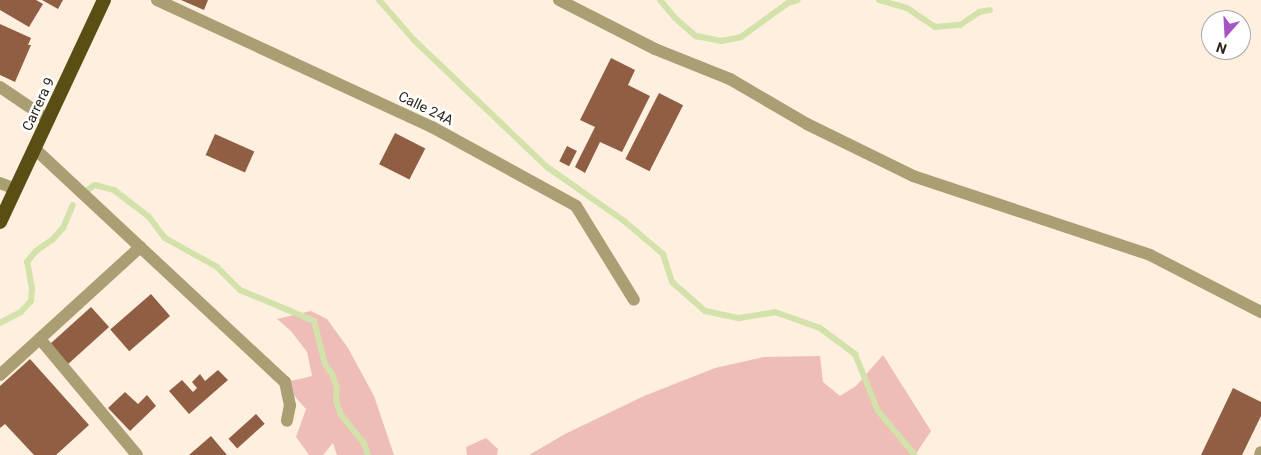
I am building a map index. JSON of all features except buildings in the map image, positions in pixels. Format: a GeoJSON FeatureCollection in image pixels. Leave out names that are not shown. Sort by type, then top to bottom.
{"type":"FeatureCollection","features":[{"type":"Feature","properties":{"kind":"highway","name":"Carrera 9"},"geometry":{"type":"LineString","coordinates":[[0,222],[104,0]]}},
{"type":"Feature","properties":{"kind":"street","name":"Calle 24A"},"geometry":{"type":"LineString","coordinates":[[157,0],[432,127],[576,206],[634,300]]}},
{"type":"Feature","properties":{"kind":"street"},"geometry":{"type":"LineString","coordinates":[[559,0],[655,49],[730,79],[807,124],[913,176],[1150,255],[1261,312]]}},
{"type":"Feature","properties":{"kind":"street"},"geometry":{"type":"LineString","coordinates":[[0,87],[49,120]]}},
{"type":"Feature","properties":{"kind":"street"},"geometry":{"type":"LineString","coordinates":[[35,150],[284,382],[290,405],[287,421]]}},
{"type":"Feature","properties":{"kind":"street"},"geometry":{"type":"LineString","coordinates":[[0,184],[16,189]]}},
{"type":"Feature","properties":{"kind":"street"},"geometry":{"type":"LineString","coordinates":[[0,374],[140,247]]}},
{"type":"Feature","properties":{"kind":"street"},"geometry":{"type":"LineString","coordinates":[[40,339],[137,455]]}},
{"type":"Feature","properties":{"kind":"shaded area"},"geometry":{"type":"Polygon","coordinates":[[[311,311],[327,319],[348,348],[374,396],[394,455],[337,455],[333,443],[323,455],[309,455],[296,437],[306,409],[290,391],[291,381],[312,376],[307,352],[291,331],[277,319],[311,311]]]}},
{"type":"Feature","properties":{"kind":"shaded area"},"geometry":{"type":"Polygon","coordinates":[[[883,355],[931,431],[915,455],[529,455],[565,434],[644,396],[715,368],[764,357],[820,356],[823,382],[840,396],[856,386],[883,355]]]}},
{"type":"Feature","properties":{"kind":"shaded area"},"geometry":{"type":"Polygon","coordinates":[[[486,438],[498,449],[497,455],[467,455],[466,447],[486,438]]]}},
{"type":"Feature","properties":{"kind":"waterway"},"geometry":{"type":"LineString","coordinates":[[379,0],[414,40],[547,167],[624,221],[663,254],[672,282],[705,311],[739,318],[775,312],[820,328],[855,354],[878,411],[915,455]]}},
{"type":"Feature","properties":{"kind":"waterway"},"geometry":{"type":"LineString","coordinates":[[660,0],[675,18],[696,36],[721,41],[741,37],[788,3],[798,0]]}},
{"type":"Feature","properties":{"kind":"waterway"},"geometry":{"type":"LineString","coordinates":[[879,0],[907,8],[935,27],[960,25],[979,12],[990,10]]}},
{"type":"Feature","properties":{"kind":"waterway"},"geometry":{"type":"LineString","coordinates":[[86,191],[95,185],[114,190],[149,217],[165,238],[217,267],[240,290],[314,321],[325,364],[332,374],[337,388],[336,400],[341,415],[364,443],[368,455]]}},
{"type":"Feature","properties":{"kind":"waterway"},"geometry":{"type":"LineString","coordinates":[[0,323],[21,312],[31,301],[32,289],[27,262],[36,251],[53,239],[63,228],[73,205]]}}]}
